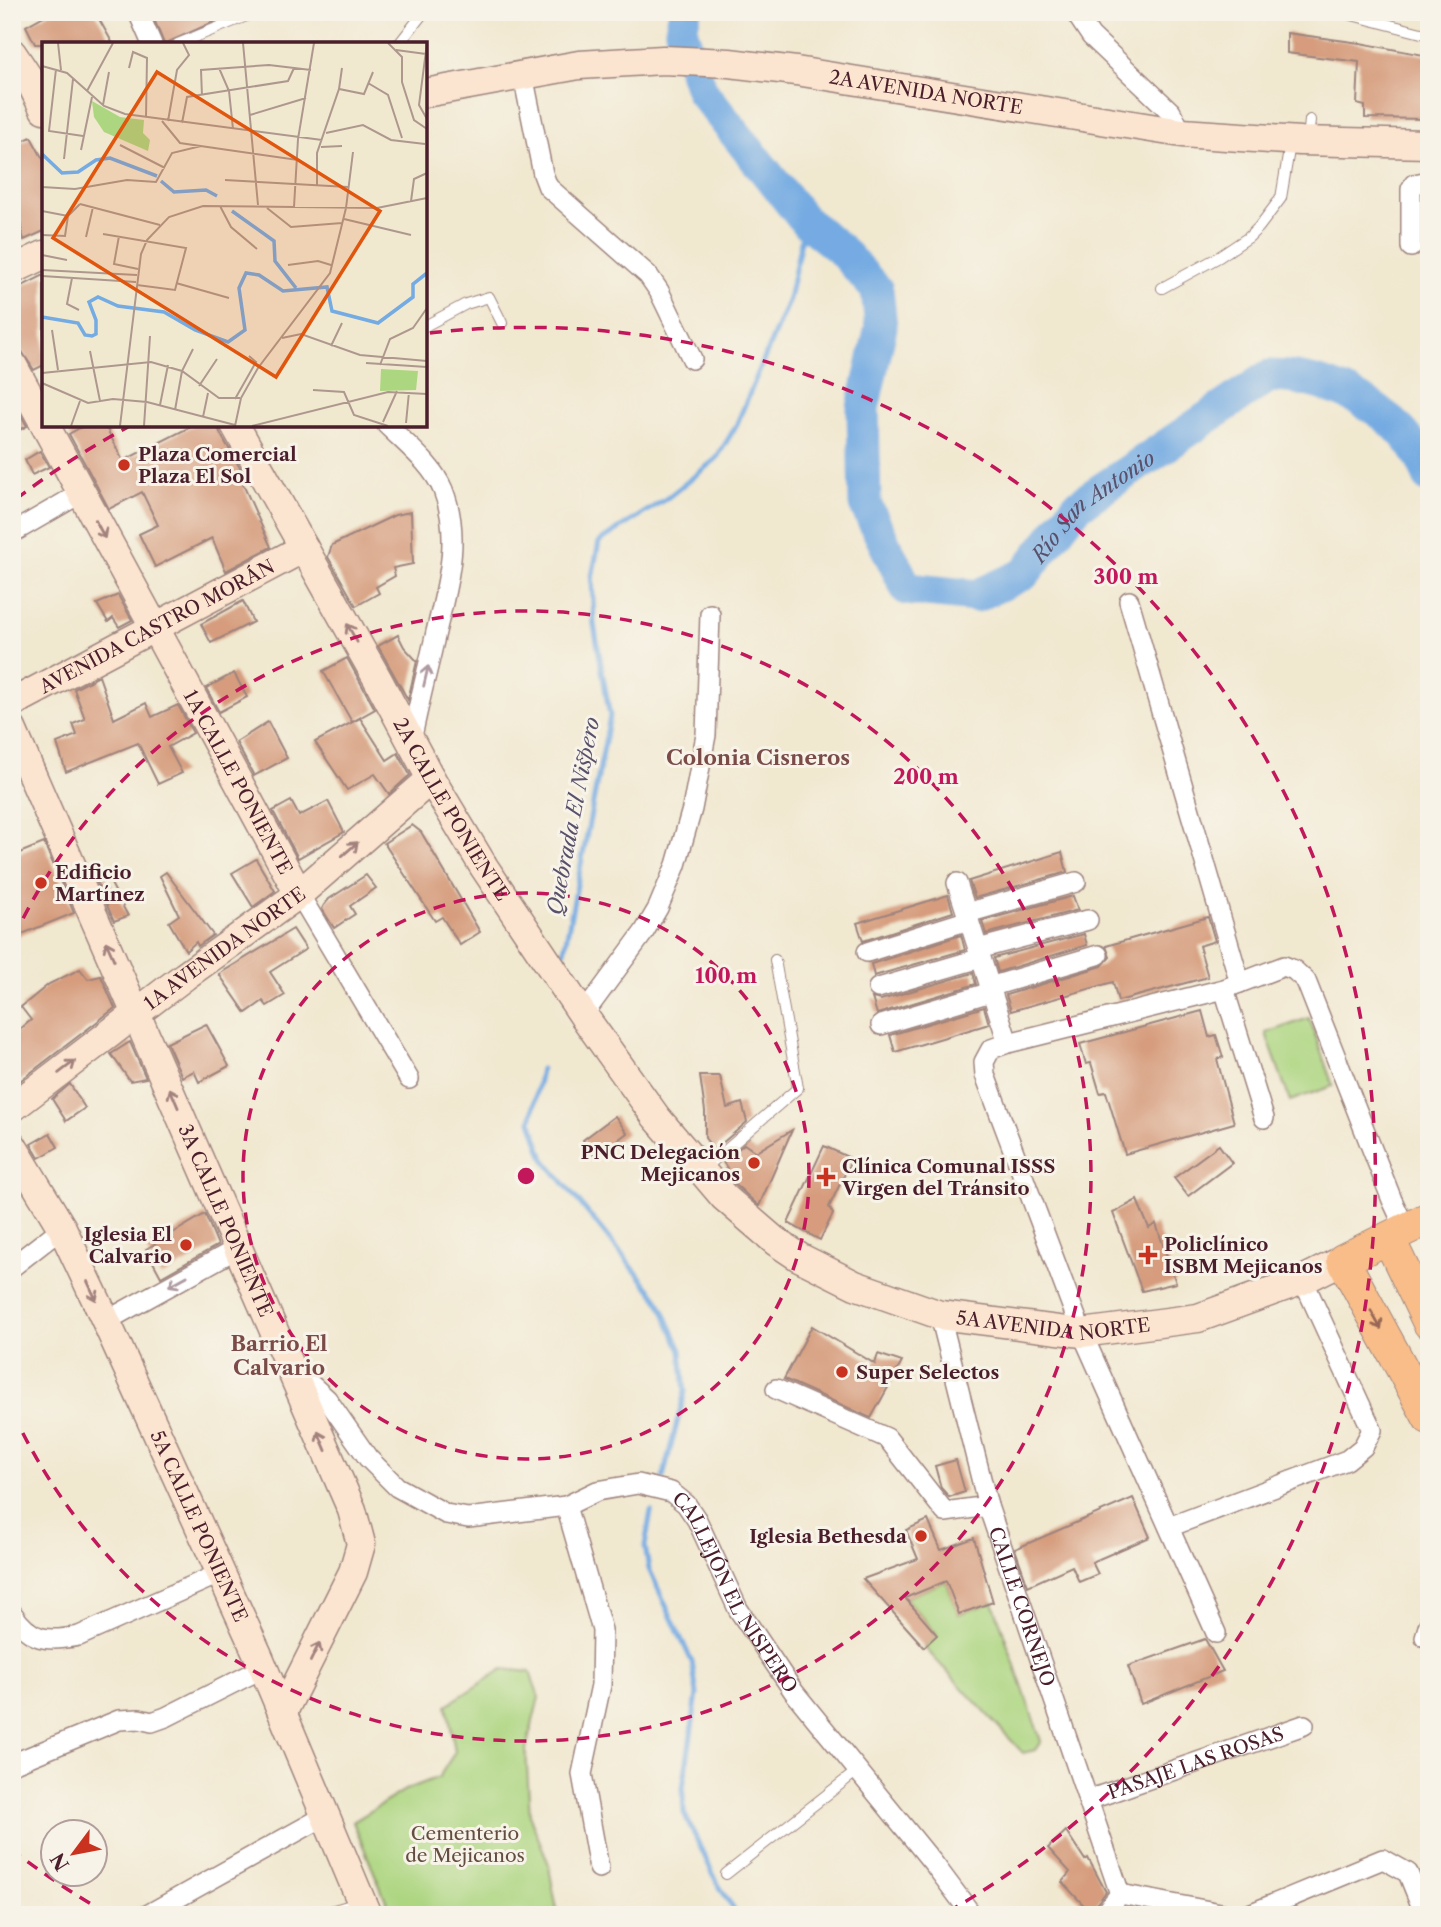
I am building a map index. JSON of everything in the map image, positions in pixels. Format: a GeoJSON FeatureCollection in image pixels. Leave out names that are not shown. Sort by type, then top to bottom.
{"type":"FeatureCollection","features":[{"type":"Feature","properties":{"kind":"main road"},"geometry":{"type":"LineString","coordinates":[[12,53],[42,105]]}},
{"type":"Feature","properties":{"kind":"main road","name":"2A AVENIDA NORTE"},"geometry":{"type":"LineString","coordinates":[[427,93],[579,65],[628,61],[729,63],[1182,133],[1302,134],[1429,144]]}},
{"type":"Feature","properties":{"kind":"main road"},"geometry":{"type":"LineString","coordinates":[[12,270],[42,256]]}},
{"type":"Feature","properties":{"kind":"main road","name":"1A CALLE PONIENTE"},"geometry":{"type":"LineString","coordinates":[[12,364],[36,392],[42,416]]}},
{"type":"Feature","properties":{"kind":"main road","name":"1A CALLE PONIENTE"},"geometry":{"type":"LineString","coordinates":[[46,427],[299,894]]}},
{"type":"Feature","properties":{"kind":"main road","name":"2A CALLE PONIENTE"},"geometry":{"type":"LineString","coordinates":[[236,427],[431,779],[484,867],[583,1016],[656,1118],[701,1172]]}},
{"type":"Feature","properties":{"kind":"main road","name":"AVENIDA CASTRO MORÁN"},"geometry":{"type":"LineString","coordinates":[[12,703],[304,548]]}},
{"type":"Feature","properties":{"kind":"main road","name":"3A CALLE PONIENTE"},"geometry":{"type":"LineString","coordinates":[[12,729],[64,836],[352,1510],[361,1544],[353,1572],[283,1712]]}},
{"type":"Feature","properties":{"kind":"main road","name":"1A AVENIDA NORTE"},"geometry":{"type":"LineString","coordinates":[[12,1108],[138,1013],[181,970],[299,894],[431,779]]}},
{"type":"Feature","properties":{"kind":"main road","name":"5A CALLE PONIENTE"},"geometry":{"type":"LineString","coordinates":[[12,1145],[62,1228],[106,1321],[283,1712],[365,1908]]}},
{"type":"Feature","properties":{"kind":"main road","name":"5A AVENIDA NORTE"},"geometry":{"type":"LineString","coordinates":[[701,1172],[749,1220],[799,1256],[855,1285],[940,1315],[1082,1333],[1198,1318],[1303,1280],[1408,1229]]}},
{"type":"Feature","properties":{"kind":"main road"},"geometry":{"type":"LineString","coordinates":[[1408,1229],[1429,1323]]}},
{"type":"Feature","properties":{"kind":"main road"},"geometry":{"type":"LineString","coordinates":[[1343,1260],[1429,1418]]}},
{"type":"Feature","properties":{"kind":"street"},"geometry":{"type":"LineString","coordinates":[[138,12],[151,42]]}},
{"type":"Feature","properties":{"kind":"street"},"geometry":{"type":"LineString","coordinates":[[1075,12],[1091,36],[1171,112],[1182,133]]}},
{"type":"Feature","properties":{"kind":"street"},"geometry":{"type":"LineString","coordinates":[[523,75],[542,174],[548,187],[648,275],[659,291],[692,359]]}},
{"type":"Feature","properties":{"kind":"street"},"geometry":{"type":"LineString","coordinates":[[1411,247],[1411,189],[1422,181],[1429,181]]}},
{"type":"Feature","properties":{"kind":"street"},"geometry":{"type":"LineString","coordinates":[[389,427],[430,468],[443,490],[452,544],[449,584],[411,742]]}},
{"type":"Feature","properties":{"kind":"street"},"geometry":{"type":"LineString","coordinates":[[12,533],[81,493]]}},
{"type":"Feature","properties":{"kind":"street"},"geometry":{"type":"LineString","coordinates":[[1129,601],[1232,986],[1264,1118]]}},
{"type":"Feature","properties":{"kind":"street"},"geometry":{"type":"LineString","coordinates":[[583,1016],[644,933],[659,908],[676,865],[692,808],[706,735],[710,614]]}},
{"type":"Feature","properties":{"kind":"street"},"geometry":{"type":"LineString","coordinates":[[867,951],[1076,881]]}},
{"type":"Feature","properties":{"kind":"street"},"geometry":{"type":"LineString","coordinates":[[957,883],[1008,1042]]}},
{"type":"Feature","properties":{"kind":"street","name":"1A CALLE PONIENTE"},"geometry":{"type":"LineString","coordinates":[[299,894],[409,1079]]}},
{"type":"Feature","properties":{"kind":"street"},"geometry":{"type":"LineString","coordinates":[[878,988],[979,953],[1088,920]]}},
{"type":"Feature","properties":{"kind":"street"},"geometry":{"type":"LineString","coordinates":[[881,1025],[1098,955]]}},
{"type":"Feature","properties":{"kind":"street"},"geometry":{"type":"LineString","coordinates":[[1216,1633],[1082,1333],[985,1075],[984,1062],[991,1049],[1008,1042],[1232,986],[1284,966],[1294,970],[1307,981],[1392,1200],[1408,1229]]}},
{"type":"Feature","properties":{"kind":"street"},"geometry":{"type":"LineString","coordinates":[[12,1267],[62,1228]]}},
{"type":"Feature","properties":{"kind":"street"},"geometry":{"type":"LineString","coordinates":[[106,1321],[238,1248]]}},
{"type":"Feature","properties":{"kind":"street"},"geometry":{"type":"LineString","coordinates":[[1170,1527],[1348,1460],[1363,1447],[1372,1430],[1303,1280]]}},
{"type":"Feature","properties":{"kind":"street","name":"CALLE CORNEJO"},"geometry":{"type":"LineString","coordinates":[[940,1315],[988,1506],[1120,1894]]}},
{"type":"Feature","properties":{"kind":"street","name":"CALLEJÓN EL NISPERO"},"geometry":{"type":"LineString","coordinates":[[289,1365],[327,1399],[368,1458],[397,1488],[446,1514],[468,1518],[566,1506],[597,1491],[638,1484],[671,1492],[686,1504],[697,1520],[738,1609],[794,1692],[934,1864],[972,1915]]}},
{"type":"Feature","properties":{"kind":"street"},"geometry":{"type":"LineString","coordinates":[[776,1389],[887,1438],[945,1511],[988,1506]]}},
{"type":"Feature","properties":{"kind":"street"},"geometry":{"type":"LineString","coordinates":[[566,1506],[602,1630],[601,1685],[582,1774],[599,1868]]}},
{"type":"Feature","properties":{"kind":"street"},"geometry":{"type":"LineString","coordinates":[[12,1614],[20,1626],[39,1639],[59,1640],[79,1636],[221,1573]]}},
{"type":"Feature","properties":{"kind":"street"},"geometry":{"type":"LineString","coordinates":[[12,1764],[119,1720],[139,1719],[152,1722],[166,1717],[263,1668]]}},
{"type":"Feature","properties":{"kind":"street","name":"PASAJE LAS ROSAS"},"geometry":{"type":"LineString","coordinates":[[1088,1800],[1304,1725]]}},
{"type":"Feature","properties":{"kind":"street"},"geometry":{"type":"LineString","coordinates":[[147,1915],[325,1816]]}},
{"type":"Feature","properties":{"kind":"street"},"geometry":{"type":"LineString","coordinates":[[1247,1915],[1383,1859],[1408,1873],[1425,1915]]}},
{"type":"Feature","properties":{"kind":"street"},"geometry":{"type":"LineString","coordinates":[[1103,1915],[1120,1894],[1231,1915]]}},
{"type":"Feature","properties":{"kind":"lane"},"geometry":{"type":"LineString","coordinates":[[183,42],[256,12]]}},
{"type":"Feature","properties":{"kind":"lane"},"geometry":{"type":"LineString","coordinates":[[401,42],[424,12]]}},
{"type":"Feature","properties":{"kind":"lane"},"geometry":{"type":"LineString","coordinates":[[1340,12],[1429,35]]}},
{"type":"Feature","properties":{"kind":"lane"},"geometry":{"type":"LineString","coordinates":[[1162,288],[1219,257],[1259,227],[1281,198],[1302,134]]}},
{"type":"Feature","properties":{"kind":"lane"},"geometry":{"type":"LineString","coordinates":[[427,325],[467,304],[489,297],[502,323]]}},
{"type":"Feature","properties":{"kind":"lane"},"geometry":{"type":"LineString","coordinates":[[701,1172],[797,1088],[775,960]]}},
{"type":"Feature","properties":{"kind":"lane"},"geometry":{"type":"LineString","coordinates":[[726,1874],[856,1771]]}},
{"type":"Feature","properties":{"kind":"lane"},"geometry":{"type":"LineString","coordinates":[[317,1915],[365,1908]]}},
{"type":"Feature","properties":{"kind":"green space"},"geometry":{"type":"Polygon","coordinates":[[[1309,1018],[1333,1086],[1290,1101],[1266,1033],[1309,1018]]]}},
{"type":"Feature","properties":{"kind":"green space"},"geometry":{"type":"Polygon","coordinates":[[[946,1581],[959,1614],[993,1602],[1041,1741],[1035,1750],[1023,1753],[924,1647],[937,1634],[905,1598],[946,1581]]]}},
{"type":"Feature","properties":{"kind":"green space","name":"Cementerio de Mejicanos"},"geometry":{"type":"Polygon","coordinates":[[[503,1669],[530,1672],[539,1697],[526,1749],[530,1817],[548,1862],[558,1915],[392,1915],[353,1822],[405,1790],[439,1777],[455,1752],[447,1705],[503,1669]]]}},
{"type":"Feature","properties":{"kind":"building"},"geometry":{"type":"Polygon","coordinates":[[[51,12],[95,12],[112,42],[35,44],[26,26],[51,12]]]}},
{"type":"Feature","properties":{"kind":"building"},"geometry":{"type":"Polygon","coordinates":[[[151,12],[236,12],[168,42],[163,42],[151,12]]]}},
{"type":"Feature","properties":{"kind":"building"},"geometry":{"type":"Polygon","coordinates":[[[1287,33],[1429,56],[1429,119],[1365,118],[1365,106],[1357,104],[1359,62],[1287,53],[1287,33]]]}},
{"type":"Feature","properties":{"kind":"building"},"geometry":{"type":"Polygon","coordinates":[[[31,137],[42,157],[42,232],[24,240],[15,199],[12,200],[12,146],[31,137]]]}},
{"type":"Feature","properties":{"kind":"building"},"geometry":{"type":"Polygon","coordinates":[[[42,276],[42,366],[34,370],[21,350],[12,347],[12,291],[42,276]]]}},
{"type":"Feature","properties":{"kind":"building"},"geometry":{"type":"Polygon","coordinates":[[[12,399],[27,426],[12,434],[12,399]]]}},
{"type":"Feature","properties":{"kind":"building"},"geometry":{"type":"Polygon","coordinates":[[[81,427],[106,427],[123,461],[190,427],[218,427],[247,480],[242,482],[271,547],[226,571],[212,538],[155,567],[139,534],[158,525],[142,492],[109,509],[69,434],[81,427]]]}},
{"type":"Feature","properties":{"kind":"building"},"geometry":{"type":"Polygon","coordinates":[[[40,451],[49,467],[32,475],[25,460],[40,451]]]}},
{"type":"Feature","properties":{"kind":"building"},"geometry":{"type":"Polygon","coordinates":[[[411,512],[413,564],[393,568],[395,576],[376,587],[379,593],[356,606],[328,557],[332,545],[395,515],[411,512]]]}},
{"type":"Feature","properties":{"kind":"building"},"geometry":{"type":"Polygon","coordinates":[[[118,595],[132,620],[119,627],[113,618],[108,622],[97,604],[118,595]]]}},
{"type":"Feature","properties":{"kind":"building"},"geometry":{"type":"Polygon","coordinates":[[[243,601],[253,622],[211,643],[201,624],[243,601]]]}},
{"type":"Feature","properties":{"kind":"building"},"geometry":{"type":"Polygon","coordinates":[[[398,635],[404,647],[417,661],[408,700],[378,646],[398,635]]]}},
{"type":"Feature","properties":{"kind":"building"},"geometry":{"type":"Polygon","coordinates":[[[347,658],[375,709],[352,722],[323,671],[347,658]]]}},
{"type":"Feature","properties":{"kind":"building"},"geometry":{"type":"Polygon","coordinates":[[[234,673],[247,697],[219,712],[206,688],[234,673]]]}},
{"type":"Feature","properties":{"kind":"building"},"geometry":{"type":"Polygon","coordinates":[[[99,676],[114,719],[146,703],[152,717],[178,705],[193,733],[168,747],[182,773],[158,784],[138,743],[66,772],[57,743],[77,735],[73,724],[85,719],[74,689],[99,676]]]}},
{"type":"Feature","properties":{"kind":"building"},"geometry":{"type":"Polygon","coordinates":[[[360,718],[387,760],[398,753],[410,775],[389,794],[375,774],[347,790],[315,742],[360,718]]]}},
{"type":"Feature","properties":{"kind":"building"},"geometry":{"type":"Polygon","coordinates":[[[268,722],[287,758],[254,776],[236,742],[268,722]]]}},
{"type":"Feature","properties":{"kind":"building"},"geometry":{"type":"Polygon","coordinates":[[[291,801],[299,816],[328,801],[344,832],[298,858],[273,811],[291,801]]]}},
{"type":"Feature","properties":{"kind":"building"},"geometry":{"type":"Polygon","coordinates":[[[412,825],[421,832],[480,932],[460,945],[442,917],[435,921],[384,843],[412,825]]]}},
{"type":"Feature","properties":{"kind":"building","name":"Edificio Martínez"},"geometry":{"type":"Polygon","coordinates":[[[44,843],[74,913],[12,938],[12,856],[44,843]]]}},
{"type":"Feature","properties":{"kind":"building"},"geometry":{"type":"Polygon","coordinates":[[[1062,852],[1067,872],[975,898],[969,881],[1062,852]]]}},
{"type":"Feature","properties":{"kind":"building"},"geometry":{"type":"Polygon","coordinates":[[[256,859],[275,891],[253,907],[232,873],[256,859]]]}},
{"type":"Feature","properties":{"kind":"building"},"geometry":{"type":"Polygon","coordinates":[[[166,872],[213,935],[198,946],[196,942],[186,951],[169,922],[179,915],[160,876],[166,872]]]}},
{"type":"Feature","properties":{"kind":"building"},"geometry":{"type":"Polygon","coordinates":[[[366,875],[376,888],[350,906],[355,914],[334,928],[322,909],[324,905],[366,875]]]}},
{"type":"Feature","properties":{"kind":"building"},"geometry":{"type":"Polygon","coordinates":[[[108,878],[128,916],[114,921],[97,883],[108,878]]]}},
{"type":"Feature","properties":{"kind":"building"},"geometry":{"type":"Polygon","coordinates":[[[948,895],[953,912],[863,941],[857,923],[948,895]]]}},
{"type":"Feature","properties":{"kind":"building"},"geometry":{"type":"Polygon","coordinates":[[[1073,896],[1078,910],[986,934],[982,921],[1073,896]]]}},
{"type":"Feature","properties":{"kind":"building"},"geometry":{"type":"Polygon","coordinates":[[[1208,917],[1215,941],[1199,946],[1208,977],[1118,1001],[1113,982],[1011,1011],[1006,995],[1102,966],[1110,957],[1106,946],[1208,917]]]}},
{"type":"Feature","properties":{"kind":"building"},"geometry":{"type":"Polygon","coordinates":[[[293,929],[306,949],[270,972],[285,995],[267,1006],[263,1001],[246,1013],[219,974],[293,929]]]}},
{"type":"Feature","properties":{"kind":"building"},"geometry":{"type":"Polygon","coordinates":[[[1084,934],[1087,945],[998,972],[994,958],[1084,934]]]}},
{"type":"Feature","properties":{"kind":"building"},"geometry":{"type":"Polygon","coordinates":[[[961,935],[965,950],[874,976],[871,964],[961,935]]]}},
{"type":"Feature","properties":{"kind":"building"},"geometry":{"type":"Polygon","coordinates":[[[80,969],[88,979],[101,976],[115,1008],[12,1087],[12,1036],[31,1020],[21,1007],[49,984],[80,969]]]}},
{"type":"Feature","properties":{"kind":"building"},"geometry":{"type":"Polygon","coordinates":[[[973,973],[976,984],[877,1014],[872,998],[881,1000],[973,973]]]}},
{"type":"Feature","properties":{"kind":"building"},"geometry":{"type":"Polygon","coordinates":[[[984,1007],[989,1024],[895,1052],[890,1035],[984,1007]]]}},
{"type":"Feature","properties":{"kind":"building"},"geometry":{"type":"Polygon","coordinates":[[[1202,1011],[1209,1037],[1216,1035],[1223,1057],[1217,1059],[1234,1123],[1125,1154],[1106,1092],[1100,1093],[1091,1063],[1086,1064],[1080,1044],[1202,1011]]]}},
{"type":"Feature","properties":{"kind":"building"},"geometry":{"type":"Polygon","coordinates":[[[206,1024],[229,1066],[199,1082],[194,1071],[182,1077],[167,1043],[206,1024]]]}},
{"type":"Feature","properties":{"kind":"building"},"geometry":{"type":"Polygon","coordinates":[[[130,1042],[146,1078],[130,1081],[111,1054],[130,1042]]]}},
{"type":"Feature","properties":{"kind":"building"},"geometry":{"type":"Polygon","coordinates":[[[700,1076],[720,1076],[727,1108],[742,1103],[747,1122],[714,1150],[705,1138],[705,1111],[700,1076]]]}},
{"type":"Feature","properties":{"kind":"building"},"geometry":{"type":"Polygon","coordinates":[[[70,1084],[85,1108],[66,1121],[52,1099],[70,1084]]]}},
{"type":"Feature","properties":{"kind":"building"},"geometry":{"type":"Polygon","coordinates":[[[615,1116],[627,1133],[595,1157],[583,1140],[615,1116]]]}},
{"type":"Feature","properties":{"kind":"building","name":"PNC Delegación Mejicanos"},"geometry":{"type":"Polygon","coordinates":[[[792,1130],[759,1206],[724,1171],[727,1168],[723,1162],[744,1144],[756,1152],[792,1130]]]}},
{"type":"Feature","properties":{"kind":"building"},"geometry":{"type":"Polygon","coordinates":[[[50,1133],[58,1147],[39,1158],[31,1144],[50,1133]]]}},
{"type":"Feature","properties":{"kind":"building"},"geometry":{"type":"Polygon","coordinates":[[[1219,1145],[1232,1163],[1188,1196],[1174,1178],[1219,1145]]]}},
{"type":"Feature","properties":{"kind":"building","name":"Clínica Comunal ISSS Virgen del Tránsito"},"geometry":{"type":"Polygon","coordinates":[[[824,1146],[852,1159],[829,1207],[833,1214],[820,1240],[788,1223],[824,1146]]]}},
{"type":"Feature","properties":{"kind":"building","name":"Policlínico ISBM Mejicanos"},"geometry":{"type":"Polygon","coordinates":[[[1137,1200],[1149,1228],[1156,1224],[1176,1283],[1142,1291],[1113,1213],[1137,1200]]]}},
{"type":"Feature","properties":{"kind":"building","name":"Iglesia El Calvario"},"geometry":{"type":"Polygon","coordinates":[[[205,1214],[218,1245],[161,1277],[146,1249],[205,1214]]]}},
{"type":"Feature","properties":{"kind":"building","name":"Super Selectos"},"geometry":{"type":"Polygon","coordinates":[[[812,1326],[875,1364],[878,1354],[902,1362],[871,1418],[784,1379],[812,1326]]]}},
{"type":"Feature","properties":{"kind":"building"},"geometry":{"type":"Polygon","coordinates":[[[956,1460],[965,1492],[949,1497],[941,1488],[935,1466],[956,1460]]]}},
{"type":"Feature","properties":{"kind":"building"},"geometry":{"type":"Polygon","coordinates":[[[1133,1498],[1150,1537],[1092,1562],[1098,1574],[1079,1582],[1072,1566],[1028,1586],[1015,1549],[1133,1498]]]}},
{"type":"Feature","properties":{"kind":"building"},"geometry":{"type":"Polygon","coordinates":[[[928,1520],[941,1550],[974,1538],[993,1602],[959,1614],[946,1581],[905,1598],[937,1635],[924,1647],[863,1579],[918,1559],[906,1530],[928,1520]]]}},
{"type":"Feature","properties":{"kind":"building"},"geometry":{"type":"Polygon","coordinates":[[[1205,1639],[1223,1671],[1141,1704],[1128,1666],[1205,1639]]]}},
{"type":"Feature","properties":{"kind":"building"},"geometry":{"type":"Polygon","coordinates":[[[1066,1831],[1085,1860],[1088,1858],[1106,1892],[1090,1912],[1062,1882],[1070,1872],[1048,1848],[1066,1831]]]}},
{"type":"Feature","properties":{"kind":"waterway","name":"Río San Antonio"},"geometry":{"type":"LineString","coordinates":[[685,12],[681,30],[702,92],[805,221],[839,248],[877,290],[881,327],[863,408],[865,504],[907,589],[976,596],[1024,574],[1077,506],[1269,376],[1318,383],[1365,402],[1404,434],[1419,454],[1429,477]]}},
{"type":"Feature","properties":{"kind":"waterway","name":"Quebrada El Nispero"},"geometry":{"type":"LineString","coordinates":[[564,951],[610,716],[594,624],[592,577],[599,542],[667,498],[716,459],[736,426],[789,299],[805,221]]}},
{"type":"Feature","properties":{"kind":"waterway","name":"Quebrada El Nispero"},"geometry":{"type":"LineString","coordinates":[[541,1069],[531,1121],[544,1159],[658,1299],[681,1350],[685,1392],[663,1477]]}},
{"type":"Feature","properties":{"kind":"waterway","name":"Quebrada El Nispero"},"geometry":{"type":"LineString","coordinates":[[651,1511],[645,1546],[649,1569],[692,1662],[697,1694],[683,1788],[684,1813],[718,1884],[737,1915]]}},
{"type":"Feature","properties":{"kind":"place","name":"Plaza Comercial Plaza El Sol"},"geometry":{"type":"Point","coordinates":[124,465]}},
{"type":"Feature","properties":{"kind":"place","name":"Edificio Martínez"},"geometry":{"type":"Point","coordinates":[41,883]}},
{"type":"Feature","properties":{"kind":"place","name":"PNC Delegación Mejicanos"},"geometry":{"type":"Point","coordinates":[754,1163]}},
{"type":"Feature","properties":{"kind":"place","name":"Clínica Comunal ISSS Virgen del Tránsito"},"geometry":{"type":"Point","coordinates":[826,1177]}},
{"type":"Feature","properties":{"kind":"place","name":"Iglesia El Calvario"},"geometry":{"type":"Point","coordinates":[186,1245]}},
{"type":"Feature","properties":{"kind":"place","name":"Policlínico ISBM Mejicanos"},"geometry":{"type":"Point","coordinates":[1148,1255]}},
{"type":"Feature","properties":{"kind":"place","name":"Super Selectos"},"geometry":{"type":"Point","coordinates":[842,1372]}},
{"type":"Feature","properties":{"kind":"place","name":"Iglesia Bethesda"},"geometry":{"type":"Point","coordinates":[921,1536]}},
{"type":"Feature","properties":{"kind":"district","name":"Colonia Cisneros"},"geometry":{"type":"Point","coordinates":[758,757]}},
{"type":"Feature","properties":{"kind":"district","name":"Barrio El Calvario"},"geometry":{"type":"Point","coordinates":[279,1355]}}]}
